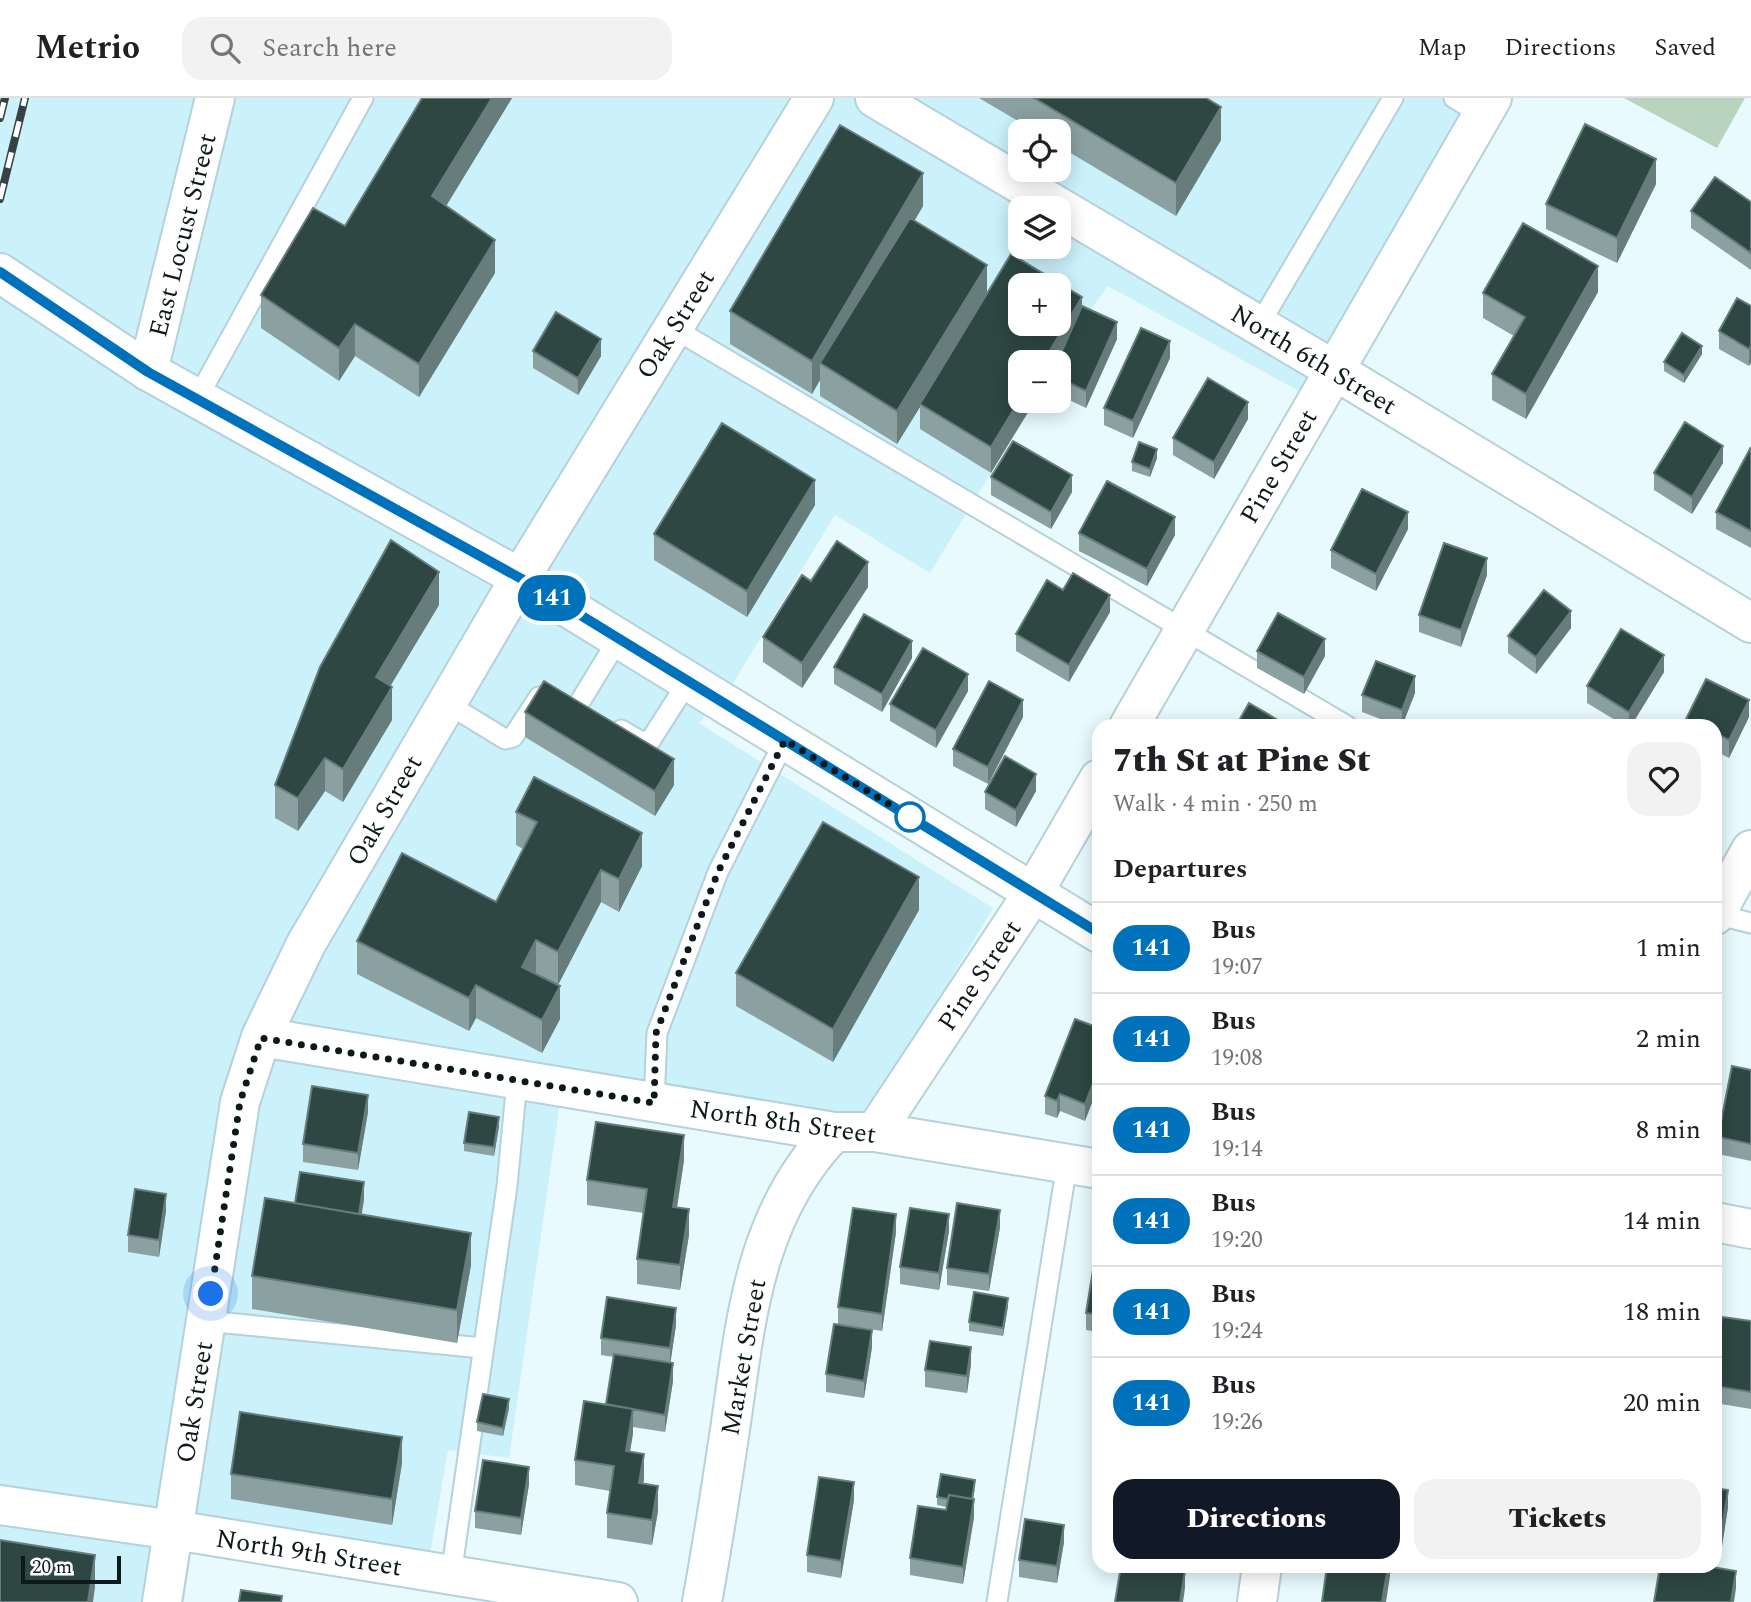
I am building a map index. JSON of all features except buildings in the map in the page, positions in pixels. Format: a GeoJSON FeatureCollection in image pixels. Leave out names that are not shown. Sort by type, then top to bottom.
{"type":"FeatureCollection","features":[{"type":"Feature","properties":{"kind":"street","name":"East Locust Street"},"geometry":{"type":"LineString","coordinates":[[148,372],[215,98]]}},
{"type":"Feature","properties":{"kind":"street","name":"Oak Street"},"geometry":{"type":"LineString","coordinates":[[162,1602],[240,1102],[261,1038],[306,944],[446,703],[814,98]]}},
{"type":"Feature","properties":{"kind":"street","name":"North 6th Street"},"geometry":{"type":"LineString","coordinates":[[875,98],[1259,325],[1751,623]]}},
{"type":"Feature","properties":{"kind":"street","name":"Pine Street"},"geometry":{"type":"LineString","coordinates":[[1133,719],[1334,370],[1476,104]]}},
{"type":"Feature","properties":{"kind":"street"},"geometry":{"type":"LineString","coordinates":[[0,272],[148,372],[520,578],[1092,929]]}},
{"type":"Feature","properties":{"kind":"street","name":"Pine Street"},"geometry":{"type":"LineString","coordinates":[[875,1132],[1034,893],[1092,791]]}},
{"type":"Feature","properties":{"kind":"street"},"geometry":{"type":"LineString","coordinates":[[1722,902],[1751,850]]}},
{"type":"Feature","properties":{"kind":"street","name":"North 8th Street"},"geometry":{"type":"LineString","coordinates":[[261,1038],[834,1132],[875,1132],[1083,1166]]}},
{"type":"Feature","properties":{"kind":"street","name":"Market Street"},"geometry":{"type":"LineString","coordinates":[[702,1602],[747,1311],[764,1246],[784,1199],[811,1156],[834,1132]]}},
{"type":"Feature","properties":{"kind":"street"},"geometry":{"type":"LineString","coordinates":[[1722,1223],[1751,1229]]}},
{"type":"Feature","properties":{"kind":"street","name":"North 9th Street"},"geometry":{"type":"LineString","coordinates":[[0,1505],[174,1530],[618,1602]]}},
{"type":"Feature","properties":{"kind":"street"},"geometry":{"type":"LineString","coordinates":[[1257,1602],[1261,1573]]}},
{"type":"Feature","properties":{"kind":"lane"},"geometry":{"type":"LineString","coordinates":[[197,399],[363,98]]}},
{"type":"Feature","properties":{"kind":"lane"},"geometry":{"type":"LineString","coordinates":[[1259,325],[1393,98]]}},
{"type":"Feature","properties":{"kind":"lane"},"geometry":{"type":"LineString","coordinates":[[673,328],[1336,719]]}},
{"type":"Feature","properties":{"kind":"lane"},"geometry":{"type":"LineString","coordinates":[[578,705],[619,638]]}},
{"type":"Feature","properties":{"kind":"lane"},"geometry":{"type":"LineString","coordinates":[[446,703],[505,739],[513,737],[543,690],[551,690],[640,741],[650,741],[689,680]]}},
{"type":"Feature","properties":{"kind":"lane"},"geometry":{"type":"LineString","coordinates":[[654,1103],[656,1033],[718,872],[785,740]]}},
{"type":"Feature","properties":{"kind":"lane"},"geometry":{"type":"LineString","coordinates":[[1722,917],[1751,923]]}},
{"type":"Feature","properties":{"kind":"lane"},"geometry":{"type":"LineString","coordinates":[[452,1575],[507,1186],[517,1080]]}},
{"type":"Feature","properties":{"kind":"lane"},"geometry":{"type":"LineString","coordinates":[[997,1602],[1083,1166]]}},
{"type":"Feature","properties":{"kind":"lane"},"geometry":{"type":"LineString","coordinates":[[206,1321],[482,1348]]}},
{"type":"Feature","properties":{"kind":"shaded area"},"geometry":{"type":"Polygon","coordinates":[[[0,98],[1478,98],[1304,394],[1108,286],[1081,324],[1071,330],[1071,273],[1008,273],[1008,336],[1062,336],[1039,350],[1008,350],[1008,413],[1028,413],[930,573],[835,515],[732,685],[699,723],[993,908],[880,1098],[860,1116],[722,1104],[564,1075],[509,1458],[448,1450],[430,1555],[196,1518],[184,1602],[0,1602],[0,98]]]}},
{"type":"Feature","properties":{"kind":"green space"},"geometry":{"type":"Polygon","coordinates":[[[1624,98],[1745,98],[1717,148],[1624,98]]]}},
{"type":"Feature","properties":{"kind":"railway"},"geometry":{"type":"LineString","coordinates":[[0,118],[5,98]]}},
{"type":"Feature","properties":{"kind":"railway"},"geometry":{"type":"LineString","coordinates":[[0,199],[25,98]]}},
{"type":"Feature","properties":{"kind":"bus line","name":"141"},"geometry":{"type":"LineString","coordinates":[[0,272],[148,372],[520,578],[1092,929]]}},
{"type":"Feature","properties":{"kind":"route"},"geometry":{"type":"LineString","coordinates":[[211,1294],[240,1102],[261,1038],[654,1103],[656,1033],[718,872],[785,740],[921,824],[910,817]]}}]}
